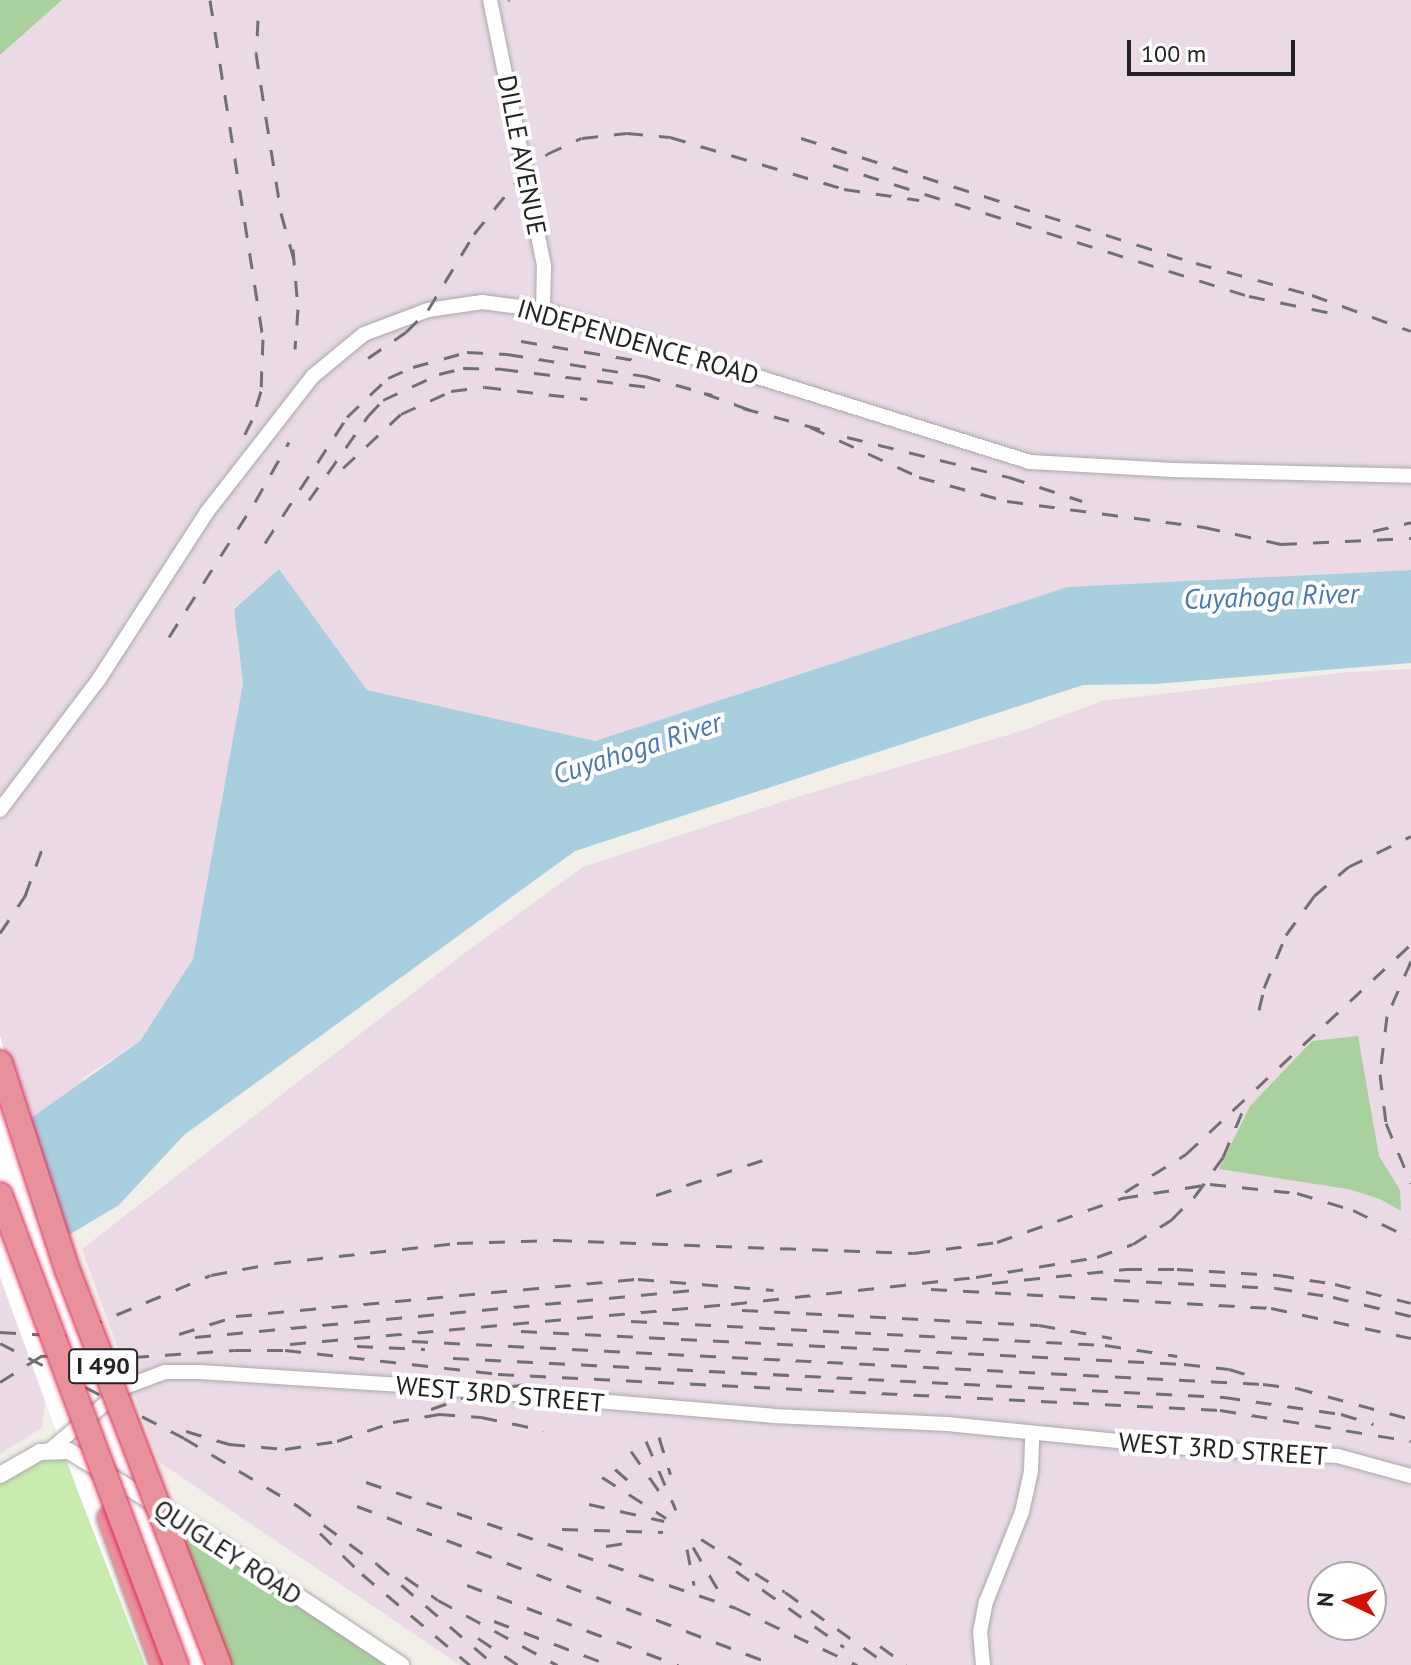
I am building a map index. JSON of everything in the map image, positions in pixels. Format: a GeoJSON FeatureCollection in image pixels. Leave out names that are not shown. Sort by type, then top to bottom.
{"type":"FeatureCollection","features":[{"type":"Feature","properties":{"kind":"highway","name":"I 490"},"geometry":{"type":"LineString","coordinates":[[0,1063],[67,1269],[219,1665]]}},
{"type":"Feature","properties":{"kind":"highway","name":"I 490"},"geometry":{"type":"LineString","coordinates":[[0,1195],[176,1665]]}},
{"type":"Feature","properties":{"kind":"highway"},"geometry":{"type":"LineString","coordinates":[[101,1460],[103,1501],[162,1665]]}},
{"type":"Feature","properties":{"kind":"street","name":"DILLE AVENUE"},"geometry":{"type":"LineString","coordinates":[[490,0],[544,266],[543,310]]}},
{"type":"Feature","properties":{"kind":"street","name":"INDEPENDENCE ROAD"},"geometry":{"type":"LineString","coordinates":[[0,810],[99,679],[207,512],[331,359],[364,334],[428,310],[482,302],[543,310],[1030,462],[1173,470],[1411,476]]}},
{"type":"Feature","properties":{"kind":"street","name":"WEST 3RD STREET"},"geometry":{"type":"LineString","coordinates":[[0,1475],[22,1460],[51,1449],[125,1387],[165,1372],[418,1386],[773,1416],[947,1424],[1032,1435],[1338,1456],[1411,1476]]}},
{"type":"Feature","properties":{"kind":"street"},"geometry":{"type":"LineString","coordinates":[[983,1665],[980,1632],[986,1602],[1022,1512],[1031,1471],[1032,1435]]}},
{"type":"Feature","properties":{"kind":"street","name":"QUIGLEY ROAD"},"geometry":{"type":"LineString","coordinates":[[51,1449],[69,1451],[84,1458],[401,1665]]}},
{"type":"Feature","properties":{"kind":"shaded area"},"geometry":{"type":"Polygon","coordinates":[[[62,0],[1411,0],[1411,570],[1067,587],[595,741],[367,690],[279,569],[234,608],[243,683],[193,959],[140,1041],[83,1078],[42,1428],[0,1454],[0,55],[62,0]]]}},
{"type":"Feature","properties":{"kind":"shaded area"},"geometry":{"type":"Polygon","coordinates":[[[1411,669],[1411,1665],[460,1665],[159,1462],[82,1249],[466,952],[583,867],[803,795],[1021,731],[1102,701],[1347,672],[1411,669]]]}},
{"type":"Feature","properties":{"kind":"green space"},"geometry":{"type":"Polygon","coordinates":[[[0,0],[62,0],[0,55],[0,0]]]}},
{"type":"Feature","properties":{"kind":"green space"},"geometry":{"type":"Polygon","coordinates":[[[1358,1036],[1379,1156],[1400,1190],[1401,1211],[1380,1199],[1348,1189],[1219,1169],[1250,1106],[1312,1041],[1358,1036]]]}},
{"type":"Feature","properties":{"kind":"green space"},"geometry":{"type":"Polygon","coordinates":[[[84,1458],[145,1665],[0,1665],[0,1475],[22,1460],[84,1458]]]}},
{"type":"Feature","properties":{"kind":"green space"},"geometry":{"type":"Polygon","coordinates":[[[165,1509],[401,1665],[229,1665],[165,1509]]]}},
{"type":"Feature","properties":{"kind":"water","name":"Cuyahoga River"},"geometry":{"type":"Polygon","coordinates":[[[279,569],[367,690],[595,741],[1067,587],[1411,570],[1411,663],[1155,684],[1083,685],[575,851],[184,1135],[119,1205],[0,1276],[0,1140],[140,1041],[193,959],[243,683],[234,609],[279,569]]]}},
{"type":"Feature","properties":{"kind":"pier"},"geometry":{"type":"Polygon","coordinates":[[[0,1036],[42,1181],[230,1665],[145,1665],[77,1489],[0,1277],[0,1036]]]}},
{"type":"Feature","properties":{"kind":"railway"},"geometry":{"type":"LineString","coordinates":[[210,0],[263,339],[261,391],[242,440]]}},
{"type":"Feature","properties":{"kind":"railway"},"geometry":{"type":"LineString","coordinates":[[258,20],[256,53],[281,213],[294,260]]}},
{"type":"Feature","properties":{"kind":"railway"},"geometry":{"type":"LineString","coordinates":[[368,358],[406,332],[428,310],[474,234],[521,176],[547,154],[582,138],[627,133],[670,137],[844,189],[919,200]]}},
{"type":"Feature","properties":{"kind":"railway"},"geometry":{"type":"LineString","coordinates":[[801,138],[1196,263],[1312,295],[1411,331]]}},
{"type":"Feature","properties":{"kind":"railway"},"geometry":{"type":"LineString","coordinates":[[833,165],[1249,296],[1341,315]]}},
{"type":"Feature","properties":{"kind":"railway"},"geometry":{"type":"LineString","coordinates":[[293,249],[298,309],[295,349]]}},
{"type":"Feature","properties":{"kind":"railway"},"geometry":{"type":"LineString","coordinates":[[521,341],[634,360]]}},
{"type":"Feature","properties":{"kind":"railway"},"geometry":{"type":"LineString","coordinates":[[265,543],[347,417],[388,378],[413,367],[467,352],[507,354],[645,376],[712,395]]}},
{"type":"Feature","properties":{"kind":"railway"},"geometry":{"type":"LineString","coordinates":[[309,500],[368,416],[383,400],[439,374],[463,368],[502,369],[649,387]]}},
{"type":"Feature","properties":{"kind":"railway"},"geometry":{"type":"LineString","coordinates":[[343,468],[401,414],[451,391],[485,387],[587,399]]}},
{"type":"Feature","properties":{"kind":"railway"},"geometry":{"type":"LineString","coordinates":[[704,393],[753,411]]}},
{"type":"Feature","properties":{"kind":"railway"},"geometry":{"type":"LineString","coordinates":[[743,408],[820,429]]}},
{"type":"Feature","properties":{"kind":"railway"},"geometry":{"type":"LineString","coordinates":[[810,427],[919,477],[1007,501],[1204,527],[1281,544],[1411,538]]}},
{"type":"Feature","properties":{"kind":"railway"},"geometry":{"type":"LineString","coordinates":[[847,437],[1009,477],[1082,501]]}},
{"type":"Feature","properties":{"kind":"railway"},"geometry":{"type":"LineString","coordinates":[[169,637],[255,502],[289,442]]}},
{"type":"Feature","properties":{"kind":"railway"},"geometry":{"type":"LineString","coordinates":[[1373,531],[1411,522]]}},
{"type":"Feature","properties":{"kind":"railway"},"geometry":{"type":"LineString","coordinates":[[1259,1010],[1264,988],[1286,935],[1314,896],[1348,867],[1411,836]]}},
{"type":"Feature","properties":{"kind":"railway"},"geometry":{"type":"LineString","coordinates":[[0,933],[25,896],[42,849]]}},
{"type":"Feature","properties":{"kind":"railway"},"geometry":{"type":"LineString","coordinates":[[1125,1192],[1186,1154],[1411,944]]}},
{"type":"Feature","properties":{"kind":"railway"},"geometry":{"type":"LineString","coordinates":[[1411,961],[1387,1016],[1380,1074],[1386,1123],[1411,1183]]}},
{"type":"Feature","properties":{"kind":"railway"},"geometry":{"type":"LineString","coordinates":[[290,1344],[731,1304],[976,1277],[1097,1257],[1133,1244],[1171,1220],[1195,1196],[1223,1157],[1243,1110]]}},
{"type":"Feature","properties":{"kind":"railway"},"geometry":{"type":"LineString","coordinates":[[656,1195],[775,1156]]}},
{"type":"Feature","properties":{"kind":"railway"},"geometry":{"type":"LineString","coordinates":[[0,1382],[87,1327],[211,1275],[275,1263],[457,1243],[556,1240],[914,1253],[997,1242],[1122,1198],[1210,1184],[1297,1193],[1353,1210],[1411,1238]]}},
{"type":"Feature","properties":{"kind":"railway"},"geometry":{"type":"LineString","coordinates":[[992,1283],[1126,1269],[1177,1269],[1278,1275],[1335,1284],[1411,1303]]}},
{"type":"Feature","properties":{"kind":"railway"},"geometry":{"type":"LineString","coordinates":[[179,1334],[236,1316],[638,1279],[774,1290]]}},
{"type":"Feature","properties":{"kind":"railway"},"geometry":{"type":"LineString","coordinates":[[1114,1280],[1276,1288],[1333,1297],[1411,1316]]}},
{"type":"Feature","properties":{"kind":"railway"},"geometry":{"type":"LineString","coordinates":[[931,1289],[1271,1308],[1411,1338]]}},
{"type":"Feature","properties":{"kind":"railway"},"geometry":{"type":"LineString","coordinates":[[195,1337],[693,1290]]}},
{"type":"Feature","properties":{"kind":"railway"},"geometry":{"type":"LineString","coordinates":[[742,1310],[1039,1325],[1112,1338]]}},
{"type":"Feature","properties":{"kind":"railway"},"geometry":{"type":"LineString","coordinates":[[631,1321],[1105,1345],[1177,1356]]}},
{"type":"Feature","properties":{"kind":"railway"},"geometry":{"type":"LineString","coordinates":[[521,1331],[1184,1364],[1229,1369],[1255,1377]]}},
{"type":"Feature","properties":{"kind":"railway"},"geometry":{"type":"LineString","coordinates":[[0,1332],[67,1336]]}},
{"type":"Feature","properties":{"kind":"railway"},"geometry":{"type":"LineString","coordinates":[[412,1341],[1263,1384],[1297,1388],[1411,1419]]}},
{"type":"Feature","properties":{"kind":"railway"},"geometry":{"type":"LineString","coordinates":[[0,1343],[184,1438],[298,1506],[377,1564],[495,1665]]}},
{"type":"Feature","properties":{"kind":"railway"},"geometry":{"type":"LineString","coordinates":[[357,1346],[425,1349]]}},
{"type":"Feature","properties":{"kind":"railway"},"geometry":{"type":"LineString","coordinates":[[40,1356],[95,1354],[133,1357],[285,1350],[498,1374],[1220,1410],[1411,1441]]}},
{"type":"Feature","properties":{"kind":"railway"},"geometry":{"type":"LineString","coordinates":[[453,1358],[1224,1397],[1341,1414],[1373,1424]]}},
{"type":"Feature","properties":{"kind":"railway"},"geometry":{"type":"LineString","coordinates":[[431,1409],[480,1392],[531,1383]]}},
{"type":"Feature","properties":{"kind":"railway"},"geometry":{"type":"LineString","coordinates":[[186,1431],[229,1444],[285,1449],[337,1441],[393,1422],[439,1414],[481,1417],[544,1430]]}},
{"type":"Feature","properties":{"kind":"railway"},"geometry":{"type":"LineString","coordinates":[[659,1437],[670,1474]]}},
{"type":"Feature","properties":{"kind":"railway"},"geometry":{"type":"LineString","coordinates":[[646,1441],[676,1510]]}},
{"type":"Feature","properties":{"kind":"railway"},"geometry":{"type":"LineString","coordinates":[[631,1451],[659,1491]]}},
{"type":"Feature","properties":{"kind":"railway"},"geometry":{"type":"LineString","coordinates":[[615,1469],[639,1490]]}},
{"type":"Feature","properties":{"kind":"railway"},"geometry":{"type":"LineString","coordinates":[[602,1477],[666,1518]]}},
{"type":"Feature","properties":{"kind":"railway"},"geometry":{"type":"LineString","coordinates":[[366,1482],[736,1608],[857,1665]]}},
{"type":"Feature","properties":{"kind":"railway"},"geometry":{"type":"LineString","coordinates":[[589,1504],[664,1521]]}},
{"type":"Feature","properties":{"kind":"railway"},"geometry":{"type":"LineString","coordinates":[[357,1506],[775,1665]]}},
{"type":"Feature","properties":{"kind":"railway"},"geometry":{"type":"LineString","coordinates":[[562,1529],[663,1532]]}},
{"type":"Feature","properties":{"kind":"railway"},"geometry":{"type":"LineString","coordinates":[[320,1533],[362,1574],[470,1665]]}},
{"type":"Feature","properties":{"kind":"railway"},"geometry":{"type":"LineString","coordinates":[[701,1539],[785,1592],[888,1665]]}},
{"type":"Feature","properties":{"kind":"railway"},"geometry":{"type":"LineString","coordinates":[[606,1546],[637,1541]]}},
{"type":"Feature","properties":{"kind":"railway"},"geometry":{"type":"LineString","coordinates":[[693,1547],[720,1593]]}},
{"type":"Feature","properties":{"kind":"railway"},"geometry":{"type":"LineString","coordinates":[[687,1549],[694,1585]]}},
{"type":"Feature","properties":{"kind":"railway"},"geometry":{"type":"LineString","coordinates":[[736,1571],[844,1647]]}},
{"type":"Feature","properties":{"kind":"railway"},"geometry":{"type":"LineString","coordinates":[[405,1577],[438,1600],[557,1665]]}},
{"type":"Feature","properties":{"kind":"railway"},"geometry":{"type":"LineString","coordinates":[[467,1585],[678,1665]]}},
{"type":"Feature","properties":{"kind":"railway"},"geometry":{"type":"LineString","coordinates":[[494,1621],[610,1665]]}},
{"type":"Feature","properties":{"kind":"railway"},"geometry":{"type":"LineString","coordinates":[[478,1638],[518,1665]]}},
{"type":"Feature","properties":{"kind":"railway"},"geometry":{"type":"LineString","coordinates":[[880,1646],[906,1665]]}}]}
